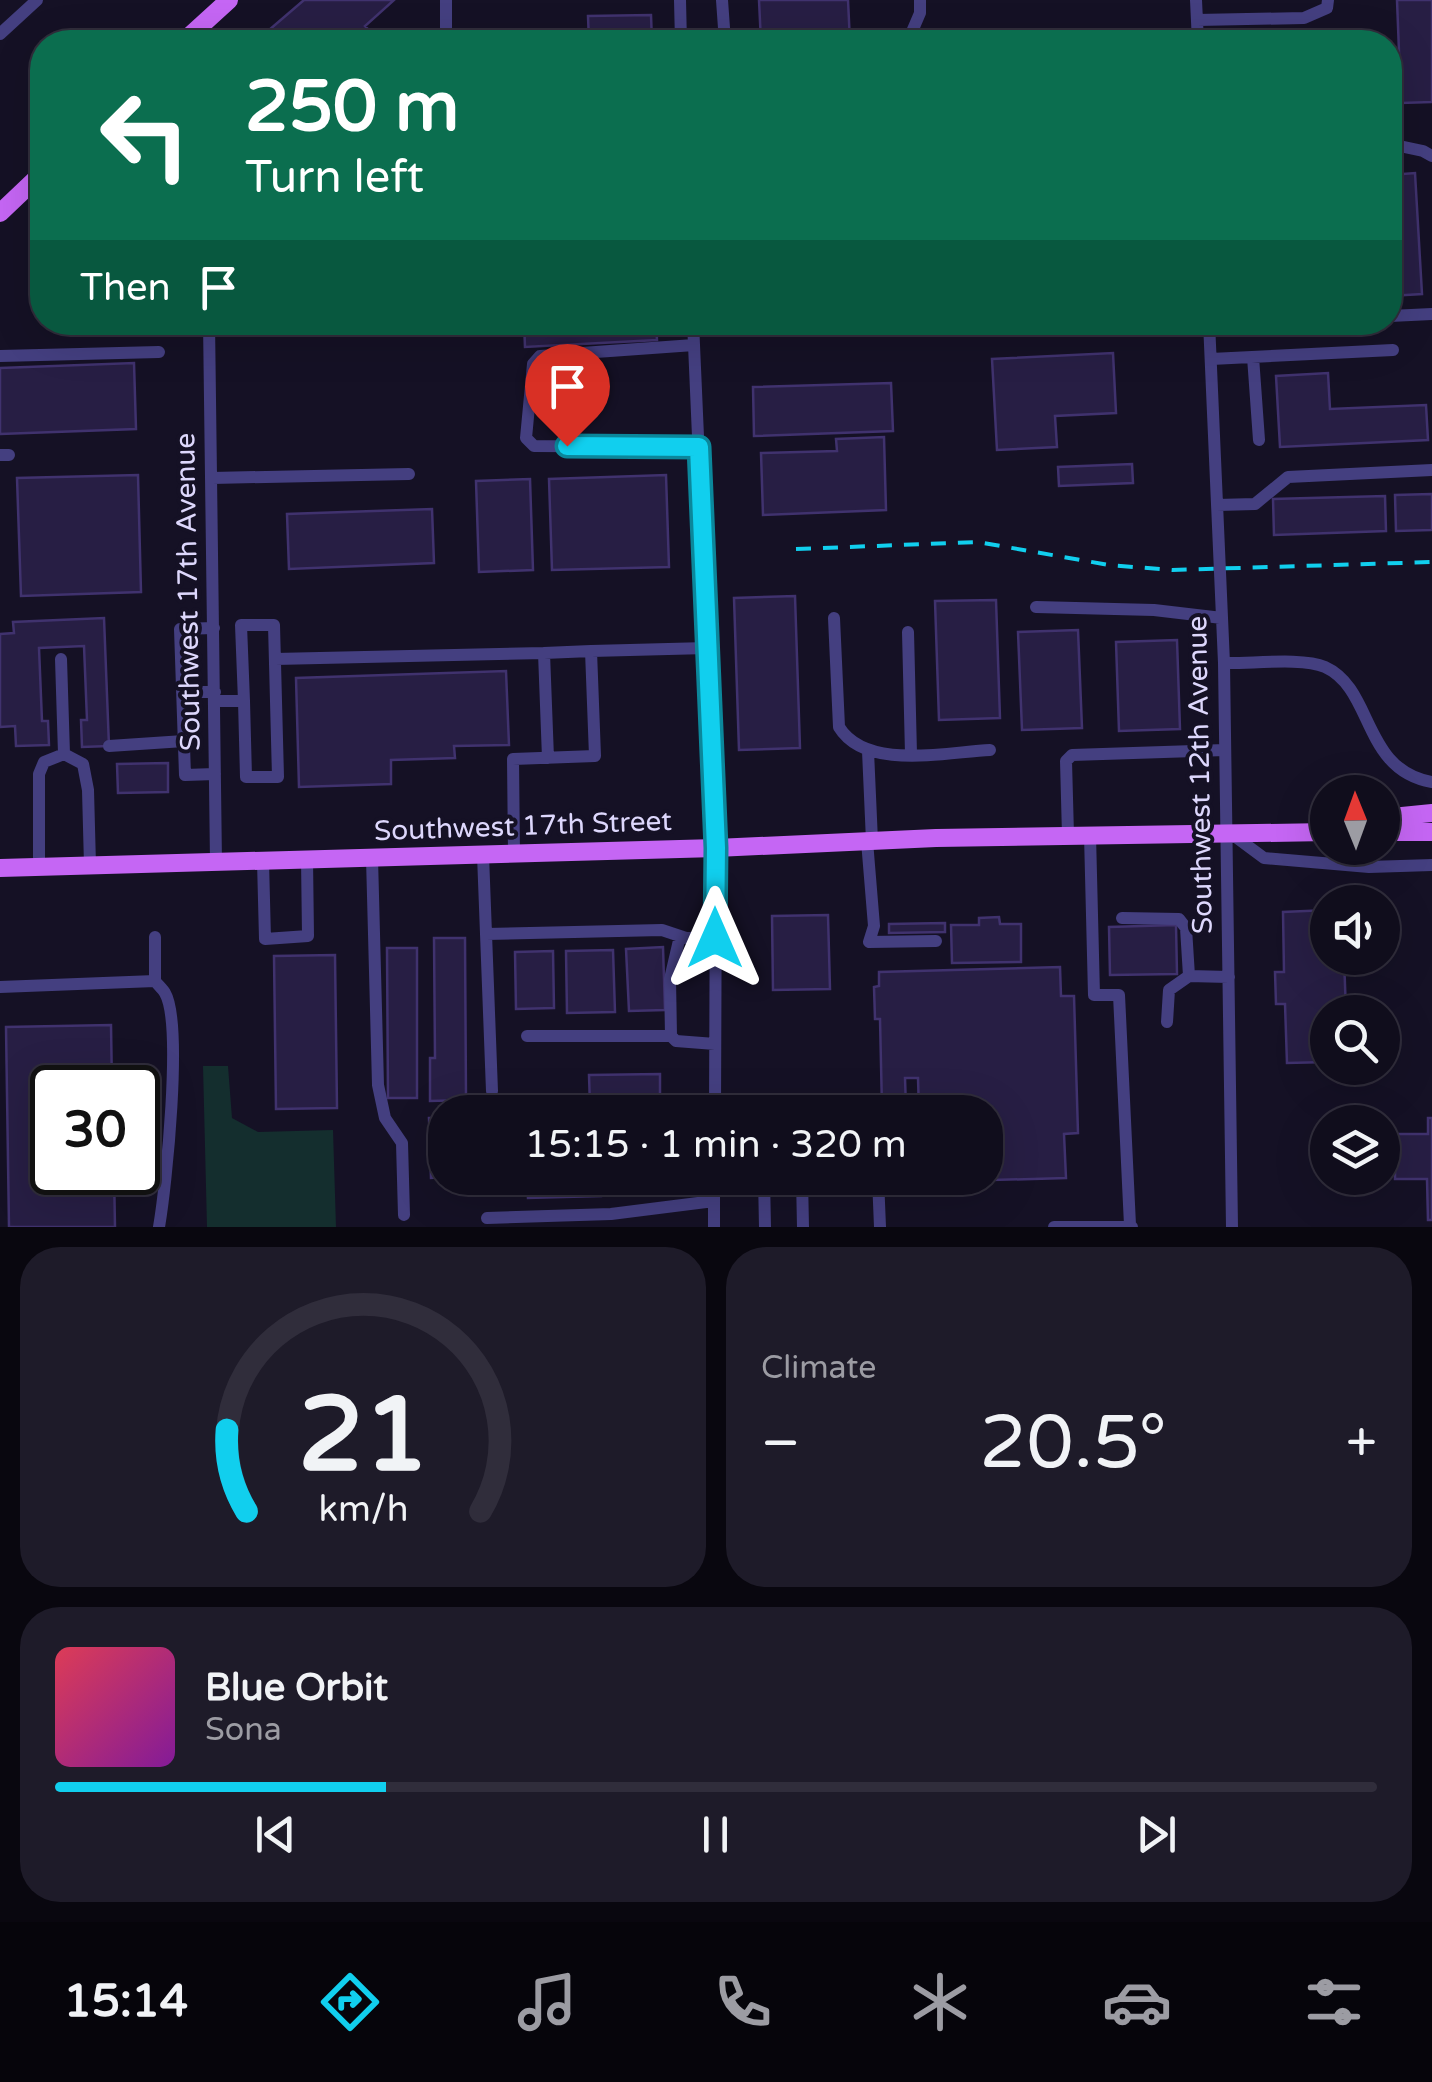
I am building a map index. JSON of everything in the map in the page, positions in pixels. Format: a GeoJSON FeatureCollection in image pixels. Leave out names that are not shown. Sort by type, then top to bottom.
{"type":"FeatureCollection","features":[{"type":"Feature","properties":{"kind":"main road"},"geometry":{"type":"LineString","coordinates":[[196,30],[228,0]]}},
{"type":"Feature","properties":{"kind":"main road"},"geometry":{"type":"LineString","coordinates":[[0,213],[30,184]]}},
{"type":"Feature","properties":{"kind":"main road"},"geometry":{"type":"LineString","coordinates":[[1400,817],[1432,814]]}},
{"type":"Feature","properties":{"kind":"main road","name":"Southwest 17th Street"},"geometry":{"type":"LineString","coordinates":[[1226,831],[1310,824]]}},
{"type":"Feature","properties":{"kind":"main road","name":"Southwest 17th Street"},"geometry":{"type":"LineString","coordinates":[[0,868],[1068,835],[1310,832]]}},
{"type":"Feature","properties":{"kind":"main road"},"geometry":{"type":"LineString","coordinates":[[1400,832],[1432,832]]}},
{"type":"Feature","properties":{"kind":"street"},"geometry":{"type":"LineString","coordinates":[[0,34],[37,0]]}},
{"type":"Feature","properties":{"kind":"street"},"geometry":{"type":"LineString","coordinates":[[446,0],[446,30]]}},
{"type":"Feature","properties":{"kind":"street"},"geometry":{"type":"LineString","coordinates":[[680,0],[681,30]]}},
{"type":"Feature","properties":{"kind":"street"},"geometry":{"type":"LineString","coordinates":[[722,0],[723,30]]}},
{"type":"Feature","properties":{"kind":"street"},"geometry":{"type":"LineString","coordinates":[[913,30],[920,13],[920,0]]}},
{"type":"Feature","properties":{"kind":"street"},"geometry":{"type":"LineString","coordinates":[[1196,0],[1197,30]]}},
{"type":"Feature","properties":{"kind":"street"},"geometry":{"type":"LineString","coordinates":[[1197,20],[1304,18],[1327,8],[1328,0]]}},
{"type":"Feature","properties":{"kind":"street"},"geometry":{"type":"LineString","coordinates":[[1402,146],[1432,156]]}},
{"type":"Feature","properties":{"kind":"street"},"geometry":{"type":"LineString","coordinates":[[1402,315],[1432,314]]}},
{"type":"Feature","properties":{"kind":"street","name":"Southwest 17th Avenue"},"geometry":{"type":"LineString","coordinates":[[209,335],[216,862]]}},
{"type":"Feature","properties":{"kind":"street"},"geometry":{"type":"LineString","coordinates":[[694,335],[716,848],[715,1095]]}},
{"type":"Feature","properties":{"kind":"street","name":"Southwest 12th Avenue"},"geometry":{"type":"LineString","coordinates":[[1210,335],[1224,663],[1232,1227]]}},
{"type":"Feature","properties":{"kind":"street"},"geometry":{"type":"LineString","coordinates":[[694,344],[540,356],[533,364],[526,438],[534,446],[699,447]]}},
{"type":"Feature","properties":{"kind":"street"},"geometry":{"type":"LineString","coordinates":[[1211,359],[1394,350]]}},
{"type":"Feature","properties":{"kind":"street"},"geometry":{"type":"LineString","coordinates":[[0,356],[159,352]]}},
{"type":"Feature","properties":{"kind":"street"},"geometry":{"type":"LineString","coordinates":[[1253,357],[1259,440]]}},
{"type":"Feature","properties":{"kind":"street"},"geometry":{"type":"LineString","coordinates":[[1217,505],[1255,504],[1288,477],[1432,470]]}},
{"type":"Feature","properties":{"kind":"street"},"geometry":{"type":"LineString","coordinates":[[212,478],[410,474]]}},
{"type":"Feature","properties":{"kind":"street"},"geometry":{"type":"LineString","coordinates":[[1036,607],[1154,610],[1222,618]]}},
{"type":"Feature","properties":{"kind":"street"},"geometry":{"type":"LineString","coordinates":[[834,618],[839,727],[845,737],[868,751],[911,754],[990,750]]}},
{"type":"Feature","properties":{"kind":"street"},"geometry":{"type":"LineString","coordinates":[[241,625],[274,625],[278,777],[246,777],[244,701],[241,625]]}},
{"type":"Feature","properties":{"kind":"street"},"geometry":{"type":"LineString","coordinates":[[214,628],[180,629],[185,774],[216,774]]}},
{"type":"Feature","properties":{"kind":"street"},"geometry":{"type":"LineString","coordinates":[[908,632],[911,754]]}},
{"type":"Feature","properties":{"kind":"street"},"geometry":{"type":"LineString","coordinates":[[275,659],[707,648]]}},
{"type":"Feature","properties":{"kind":"street"},"geometry":{"type":"LineString","coordinates":[[514,854],[513,759],[596,756],[591,651]]}},
{"type":"Feature","properties":{"kind":"street"},"geometry":{"type":"LineString","coordinates":[[544,653],[548,758]]}},
{"type":"Feature","properties":{"kind":"street"},"geometry":{"type":"LineString","coordinates":[[61,659],[64,754]]}},
{"type":"Feature","properties":{"kind":"street"},"geometry":{"type":"LineString","coordinates":[[1224,663],[1302,663],[1325,667],[1344,683],[1391,764],[1415,779],[1432,782]]}},
{"type":"Feature","properties":{"kind":"street"},"geometry":{"type":"LineString","coordinates":[[182,692],[244,701]]}},
{"type":"Feature","properties":{"kind":"street"},"geometry":{"type":"LineString","coordinates":[[109,746],[184,742]]}},
{"type":"Feature","properties":{"kind":"street"},"geometry":{"type":"LineString","coordinates":[[1068,835],[1066,761],[1072,755],[1225,750]]}},
{"type":"Feature","properties":{"kind":"street"},"geometry":{"type":"LineString","coordinates":[[868,751],[874,926],[869,942],[936,941]]}},
{"type":"Feature","properties":{"kind":"street"},"geometry":{"type":"LineString","coordinates":[[39,867],[39,774],[44,762],[64,754],[83,764],[88,790],[90,865]]}},
{"type":"Feature","properties":{"kind":"street"},"geometry":{"type":"LineString","coordinates":[[1226,831],[1264,858],[1350,866],[1432,865]]}},
{"type":"Feature","properties":{"kind":"street"},"geometry":{"type":"LineString","coordinates":[[1054,1227],[1131,1226],[1119,996],[1094,995],[1090,835]]}},
{"type":"Feature","properties":{"kind":"street"},"geometry":{"type":"LineString","coordinates":[[483,854],[492,1091]]}},
{"type":"Feature","properties":{"kind":"street"},"geometry":{"type":"LineString","coordinates":[[372,858],[378,1085],[384,1118],[402,1143],[404,1215]]}},
{"type":"Feature","properties":{"kind":"street"},"geometry":{"type":"LineString","coordinates":[[263,860],[264,939],[308,936],[307,859]]}},
{"type":"Feature","properties":{"kind":"street"},"geometry":{"type":"LineString","coordinates":[[1122,918],[1180,919],[1186,928],[1189,976]]}},
{"type":"Feature","properties":{"kind":"street"},"geometry":{"type":"LineString","coordinates":[[486,934],[662,930],[680,936],[715,938]]}},
{"type":"Feature","properties":{"kind":"street"},"geometry":{"type":"LineString","coordinates":[[680,936],[670,978],[672,1036],[676,1041],[715,1044]]}},
{"type":"Feature","properties":{"kind":"street"},"geometry":{"type":"LineString","coordinates":[[154,937],[155,982],[166,994],[170,1010],[172,1084],[158,1227]]}},
{"type":"Feature","properties":{"kind":"street"},"geometry":{"type":"LineString","coordinates":[[1167,1022],[1169,990],[1189,976],[1228,977]]}},
{"type":"Feature","properties":{"kind":"street"},"geometry":{"type":"LineString","coordinates":[[0,988],[155,982]]}},
{"type":"Feature","properties":{"kind":"street"},"geometry":{"type":"LineString","coordinates":[[527,1036],[672,1036]]}},
{"type":"Feature","properties":{"kind":"street"},"geometry":{"type":"LineString","coordinates":[[714,1195],[714,1227]]}},
{"type":"Feature","properties":{"kind":"street"},"geometry":{"type":"LineString","coordinates":[[764,1195],[765,1227]]}},
{"type":"Feature","properties":{"kind":"street"},"geometry":{"type":"LineString","coordinates":[[802,1195],[803,1227]]}},
{"type":"Feature","properties":{"kind":"street"},"geometry":{"type":"LineString","coordinates":[[879,1195],[880,1227]]}},
{"type":"Feature","properties":{"kind":"street"},"geometry":{"type":"LineString","coordinates":[[487,1218],[611,1214],[714,1201]]}},
{"type":"Feature","properties":{"kind":"green space"},"geometry":{"type":"Polygon","coordinates":[[[203,1066],[228,1066],[232,1118],[258,1132],[333,1130],[336,1227],[207,1227],[203,1066]]]}},
{"type":"Feature","properties":{"kind":"building"},"geometry":{"type":"Polygon","coordinates":[[[304,0],[394,0],[365,26],[369,30],[269,30],[304,0]]]}},
{"type":"Feature","properties":{"kind":"building"},"geometry":{"type":"Polygon","coordinates":[[[759,0],[848,0],[849,30],[760,30],[759,0]]]}},
{"type":"Feature","properties":{"kind":"building"},"geometry":{"type":"Polygon","coordinates":[[[1397,0],[1432,0],[1432,102],[1402,103],[1402,30],[1398,30],[1397,0]]]}},
{"type":"Feature","properties":{"kind":"building"},"geometry":{"type":"Polygon","coordinates":[[[651,15],[652,30],[589,30],[588,16],[651,15]]]}},
{"type":"Feature","properties":{"kind":"building"},"geometry":{"type":"Polygon","coordinates":[[[1415,173],[1422,294],[1402,295],[1402,174],[1415,173]]]}},
{"type":"Feature","properties":{"kind":"building"},"geometry":{"type":"Polygon","coordinates":[[[525,335],[657,335],[657,340],[525,347],[525,335]]]}},
{"type":"Feature","properties":{"kind":"building"},"geometry":{"type":"Polygon","coordinates":[[[1113,353],[1116,413],[1055,416],[1057,447],[997,450],[992,359],[1113,353]]]}},
{"type":"Feature","properties":{"kind":"building"},"geometry":{"type":"Polygon","coordinates":[[[134,363],[136,429],[0,434],[0,368],[134,363]]]}},
{"type":"Feature","properties":{"kind":"building"},"geometry":{"type":"Polygon","coordinates":[[[1328,373],[1330,409],[1426,405],[1428,440],[1280,447],[1276,376],[1328,373]]]}},
{"type":"Feature","properties":{"kind":"building"},"geometry":{"type":"Polygon","coordinates":[[[891,383],[893,431],[754,436],[753,387],[891,383]]]}},
{"type":"Feature","properties":{"kind":"building"},"geometry":{"type":"Polygon","coordinates":[[[884,437],[886,510],[763,515],[761,453],[837,451],[836,439],[884,437]]]}},
{"type":"Feature","properties":{"kind":"building"},"geometry":{"type":"Polygon","coordinates":[[[1132,464],[1133,483],[1059,486],[1058,467],[1132,464]]]}},
{"type":"Feature","properties":{"kind":"building"},"geometry":{"type":"Polygon","coordinates":[[[138,475],[141,592],[21,596],[17,478],[138,475]]]}},
{"type":"Feature","properties":{"kind":"building"},"geometry":{"type":"Polygon","coordinates":[[[666,475],[669,567],[552,570],[549,479],[666,475]]]}},
{"type":"Feature","properties":{"kind":"building"},"geometry":{"type":"Polygon","coordinates":[[[530,479],[533,570],[479,572],[476,481],[530,479]]]}},
{"type":"Feature","properties":{"kind":"building"},"geometry":{"type":"Polygon","coordinates":[[[1432,494],[1432,530],[1396,531],[1395,495],[1432,494]]]}},
{"type":"Feature","properties":{"kind":"building"},"geometry":{"type":"Polygon","coordinates":[[[1385,496],[1386,531],[1274,535],[1273,499],[1385,496]]]}},
{"type":"Feature","properties":{"kind":"building"},"geometry":{"type":"Polygon","coordinates":[[[432,509],[434,563],[289,569],[287,514],[432,509]]]}},
{"type":"Feature","properties":{"kind":"building"},"geometry":{"type":"Polygon","coordinates":[[[795,596],[800,748],[739,750],[734,598],[795,596]]]}},
{"type":"Feature","properties":{"kind":"building"},"geometry":{"type":"Polygon","coordinates":[[[996,600],[1000,718],[939,720],[935,601],[996,600]]]}},
{"type":"Feature","properties":{"kind":"building"},"geometry":{"type":"Polygon","coordinates":[[[104,618],[109,746],[82,747],[81,720],[87,720],[84,646],[39,648],[42,721],[48,721],[49,745],[16,746],[15,726],[0,727],[0,634],[14,633],[13,622],[104,618]]]}},
{"type":"Feature","properties":{"kind":"building"},"geometry":{"type":"Polygon","coordinates":[[[1078,630],[1082,728],[1022,730],[1018,632],[1078,630]]]}},
{"type":"Feature","properties":{"kind":"building"},"geometry":{"type":"Polygon","coordinates":[[[1177,640],[1180,729],[1119,731],[1116,642],[1177,640]]]}},
{"type":"Feature","properties":{"kind":"building"},"geometry":{"type":"Polygon","coordinates":[[[506,671],[509,745],[454,746],[455,758],[391,760],[391,784],[299,787],[296,678],[506,671]]]}},
{"type":"Feature","properties":{"kind":"building"},"geometry":{"type":"Polygon","coordinates":[[[168,763],[168,792],[118,793],[117,764],[168,763]]]}},
{"type":"Feature","properties":{"kind":"building"},"geometry":{"type":"Polygon","coordinates":[[[1310,911],[1310,975],[1345,975],[1345,995],[1310,995],[1310,1062],[1287,1063],[1285,1004],[1276,1004],[1275,972],[1284,972],[1283,912],[1310,911]]]}},
{"type":"Feature","properties":{"kind":"building"},"geometry":{"type":"Polygon","coordinates":[[[828,915],[830,989],[773,990],[772,916],[828,915]]]}},
{"type":"Feature","properties":{"kind":"building"},"geometry":{"type":"Polygon","coordinates":[[[999,917],[1000,924],[1021,924],[1021,962],[952,963],[951,925],[979,925],[979,918],[999,917]]]}},
{"type":"Feature","properties":{"kind":"building"},"geometry":{"type":"Polygon","coordinates":[[[945,923],[945,932],[889,933],[889,924],[945,923]]]}},
{"type":"Feature","properties":{"kind":"building"},"geometry":{"type":"Polygon","coordinates":[[[1176,925],[1177,974],[1110,975],[1109,927],[1176,925]]]}},
{"type":"Feature","properties":{"kind":"building"},"geometry":{"type":"Polygon","coordinates":[[[434,938],[465,938],[466,1095],[430,1095],[430,1058],[435,1058],[434,938]]]}},
{"type":"Feature","properties":{"kind":"building"},"geometry":{"type":"Polygon","coordinates":[[[663,947],[665,1010],[629,1011],[626,949],[663,947]]]}},
{"type":"Feature","properties":{"kind":"building"},"geometry":{"type":"Polygon","coordinates":[[[387,948],[417,948],[417,1098],[388,1098],[387,948]]]}},
{"type":"Feature","properties":{"kind":"building"},"geometry":{"type":"Polygon","coordinates":[[[613,950],[615,1012],[567,1013],[566,951],[613,950]]]}},
{"type":"Feature","properties":{"kind":"building"},"geometry":{"type":"Polygon","coordinates":[[[553,951],[554,1008],[516,1009],[515,952],[553,951]]]}},
{"type":"Feature","properties":{"kind":"building"},"geometry":{"type":"Polygon","coordinates":[[[335,955],[337,1108],[276,1109],[274,956],[335,955]]]}},
{"type":"Feature","properties":{"kind":"building"},"geometry":{"type":"Polygon","coordinates":[[[1060,967],[1061,996],[1074,996],[1078,1133],[1064,1134],[1066,1178],[1003,1180],[1003,1095],[918,1095],[918,1078],[905,1078],[906,1095],[882,1095],[880,1019],[875,1019],[874,987],[879,986],[879,972],[1060,967]]]}},
{"type":"Feature","properties":{"kind":"building"},"geometry":{"type":"Polygon","coordinates":[[[111,1025],[112,1065],[30,1065],[30,1195],[114,1195],[115,1227],[9,1227],[6,1027],[111,1025]]]}},
{"type":"Feature","properties":{"kind":"building"},"geometry":{"type":"Polygon","coordinates":[[[660,1074],[660,1095],[590,1095],[589,1075],[660,1074]]]}},
{"type":"Feature","properties":{"kind":"building"},"geometry":{"type":"Polygon","coordinates":[[[1428,1118],[1432,1118],[1432,1220],[1428,1220],[1427,1179],[1400,1179],[1400,1134],[1428,1134],[1428,1118]]]}},
{"type":"Feature","properties":{"kind":"building"},"geometry":{"type":"Polygon","coordinates":[[[528,1195],[601,1195],[601,1196],[528,1195]]]}},
{"type":"Feature","properties":{"kind":"railway"},"geometry":{"type":"LineString","coordinates":[[796,549],[978,542],[1109,565],[1172,570],[1432,562]]}},
{"type":"Feature","properties":{"kind":"route"},"geometry":{"type":"LineString","coordinates":[[567,446],[699,447],[716,848],[715,938]]}}]}
